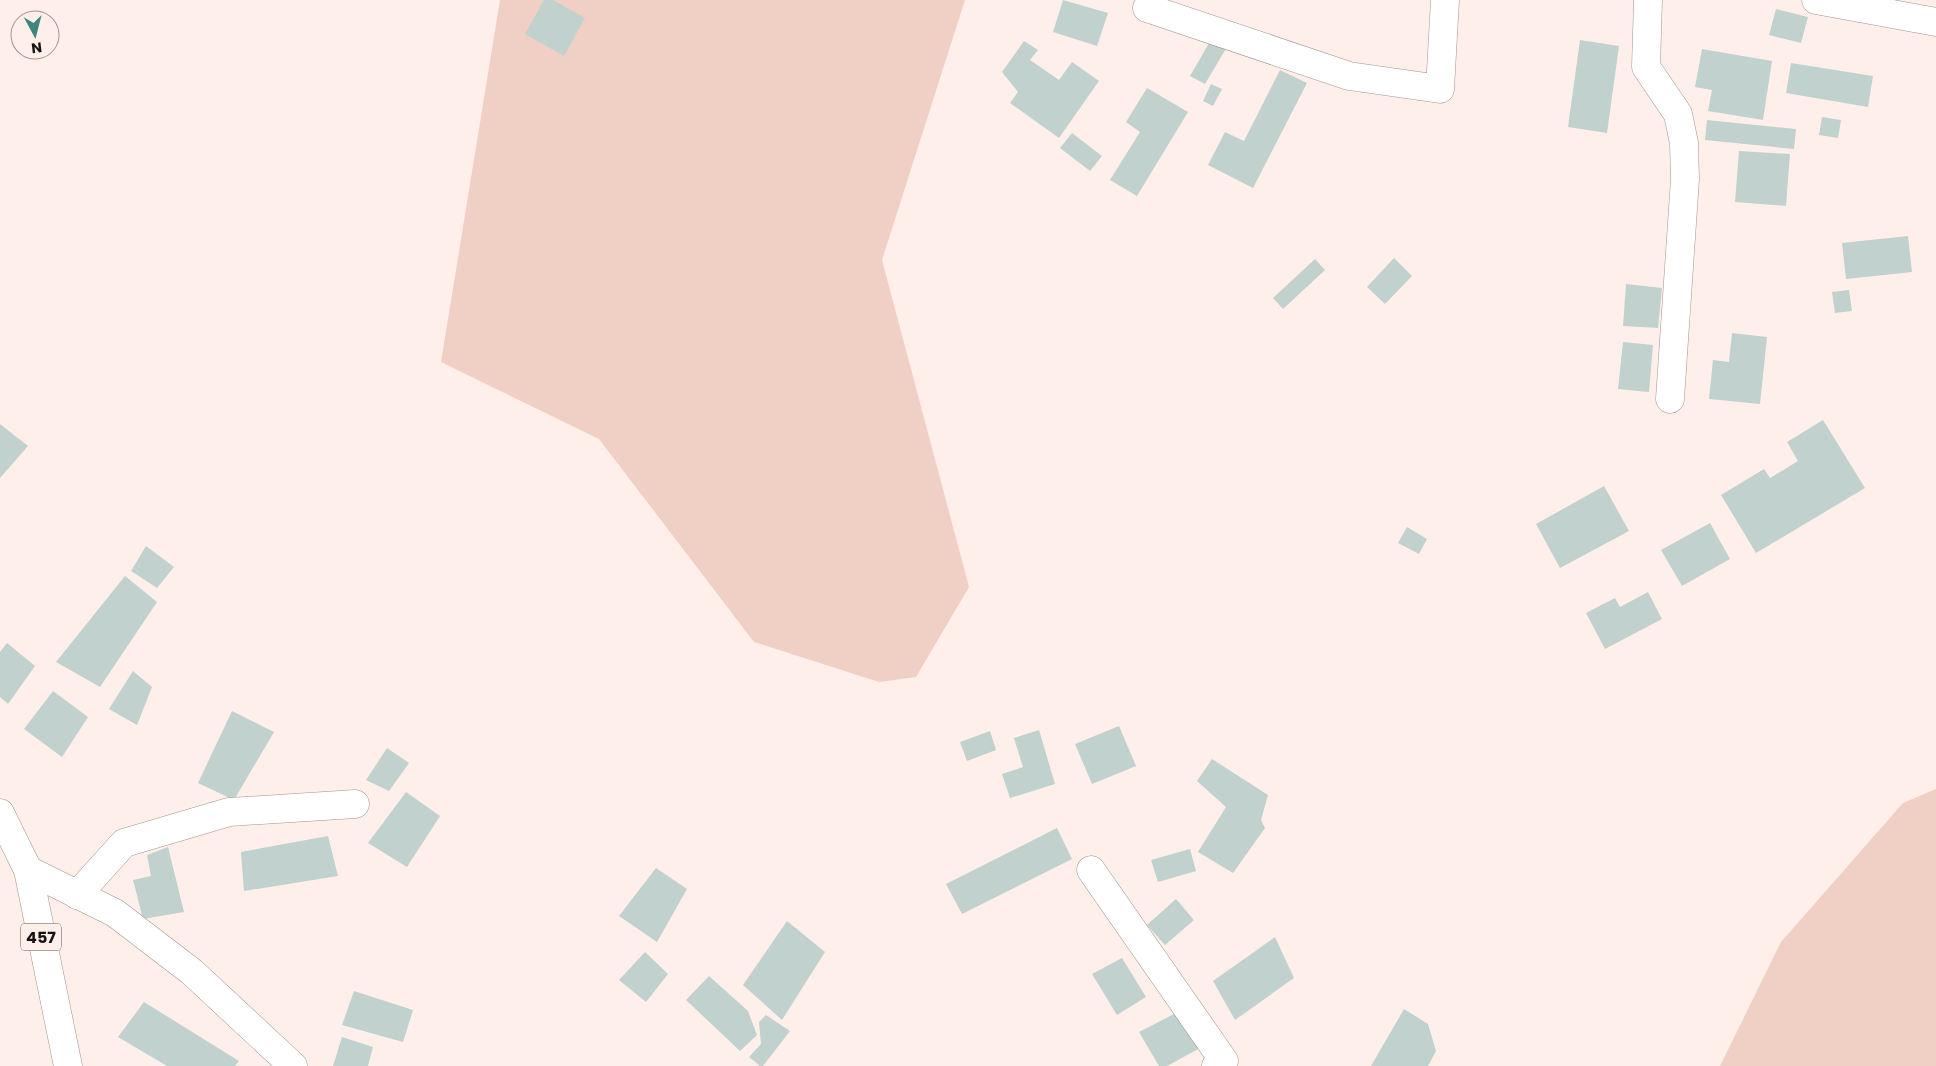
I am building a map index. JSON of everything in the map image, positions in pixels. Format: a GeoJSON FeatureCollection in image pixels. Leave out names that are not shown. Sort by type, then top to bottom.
{"type":"FeatureCollection","features":[{"type":"Feature","properties":{"kind":"main road"},"geometry":{"type":"LineString","coordinates":[[1147,8],[1349,76],[1440,89],[1445,0]]}},
{"type":"Feature","properties":{"kind":"main road"},"geometry":{"type":"LineString","coordinates":[[1648,0],[1646,67],[1678,114],[1684,143],[1685,179],[1670,399]]}},
{"type":"Feature","properties":{"kind":"main road"},"geometry":{"type":"LineString","coordinates":[[1816,0],[1936,22]]}},
{"type":"Feature","properties":{"kind":"main road"},"geometry":{"type":"LineString","coordinates":[[77,894],[124,843],[229,812],[355,804]]}},
{"type":"Feature","properties":{"kind":"main road","name":"457"},"geometry":{"type":"LineString","coordinates":[[0,813],[28,870],[68,1066]]}},
{"type":"Feature","properties":{"kind":"main road"},"geometry":{"type":"LineString","coordinates":[[28,870],[115,913],[192,972],[293,1066]]}},
{"type":"Feature","properties":{"kind":"main road"},"geometry":{"type":"LineString","coordinates":[[1091,870],[1224,1061],[1216,1066]]}},
{"type":"Feature","properties":{"kind":"shaded area"},"geometry":{"type":"Polygon","coordinates":[[[500,0],[965,0],[882,260],[969,587],[916,677],[879,682],[754,642],[599,439],[441,362],[500,0]]]}},
{"type":"Feature","properties":{"kind":"shaded area"},"geometry":{"type":"Polygon","coordinates":[[[1936,789],[1936,1066],[1720,1066],[1781,942],[1903,803],[1936,789]]]}},
{"type":"Feature","properties":{"kind":"building"},"geometry":{"type":"Polygon","coordinates":[[[544,0],[553,0],[585,18],[564,56],[525,34],[544,0]]]}},
{"type":"Feature","properties":{"kind":"building"},"geometry":{"type":"Polygon","coordinates":[[[1063,0],[1108,13],[1097,46],[1053,32],[1063,0]]]}},
{"type":"Feature","properties":{"kind":"building"},"geometry":{"type":"Polygon","coordinates":[[[1776,9],[1808,17],[1801,43],[1769,35],[1776,9]]]}},
{"type":"Feature","properties":{"kind":"building"},"geometry":{"type":"Polygon","coordinates":[[[1212,38],[1227,47],[1205,84],[1190,76],[1212,38]]]}},
{"type":"Feature","properties":{"kind":"building"},"geometry":{"type":"Polygon","coordinates":[[[1580,40],[1619,46],[1607,133],[1568,127],[1580,40]]]}},
{"type":"Feature","properties":{"kind":"building"},"geometry":{"type":"Polygon","coordinates":[[[1024,41],[1038,50],[1030,60],[1059,80],[1072,62],[1099,81],[1059,138],[1010,103],[1018,92],[1002,72],[1024,41]]]}},
{"type":"Feature","properties":{"kind":"building"},"geometry":{"type":"Polygon","coordinates":[[[1702,49],[1772,61],[1763,120],[1708,111],[1712,90],[1695,87],[1702,49]]]}},
{"type":"Feature","properties":{"kind":"building"},"geometry":{"type":"Polygon","coordinates":[[[1791,63],[1873,76],[1868,107],[1786,93],[1791,63]]]}},
{"type":"Feature","properties":{"kind":"building"},"geometry":{"type":"Polygon","coordinates":[[[1280,70],[1307,83],[1253,188],[1208,165],[1225,132],[1244,141],[1280,70]]]}},
{"type":"Feature","properties":{"kind":"building"},"geometry":{"type":"Polygon","coordinates":[[[1211,84],[1222,89],[1213,106],[1203,101],[1211,84]]]}},
{"type":"Feature","properties":{"kind":"building"},"geometry":{"type":"Polygon","coordinates":[[[1147,88],[1188,112],[1137,196],[1110,180],[1140,132],[1126,122],[1147,88]]]}},
{"type":"Feature","properties":{"kind":"building"},"geometry":{"type":"Polygon","coordinates":[[[1822,117],[1841,120],[1838,138],[1819,135],[1822,117]]]}},
{"type":"Feature","properties":{"kind":"building"},"geometry":{"type":"Polygon","coordinates":[[[1707,120],[1796,129],[1794,149],[1705,140],[1707,120]]]}},
{"type":"Feature","properties":{"kind":"building"},"geometry":{"type":"Polygon","coordinates":[[[1072,133],[1102,156],[1090,171],[1060,148],[1072,133]]]}},
{"type":"Feature","properties":{"kind":"building"},"geometry":{"type":"Polygon","coordinates":[[[1739,151],[1790,154],[1786,206],[1735,202],[1739,151]]]}},
{"type":"Feature","properties":{"kind":"building"},"geometry":{"type":"Polygon","coordinates":[[[1908,236],[1912,272],[1846,279],[1842,243],[1908,236]]]}},
{"type":"Feature","properties":{"kind":"building"},"geometry":{"type":"Polygon","coordinates":[[[1394,258],[1412,276],[1385,304],[1367,287],[1394,258]]]}},
{"type":"Feature","properties":{"kind":"building"},"geometry":{"type":"Polygon","coordinates":[[[1315,259],[1325,270],[1283,309],[1273,298],[1315,259]]]}},
{"type":"Feature","properties":{"kind":"building"},"geometry":{"type":"Polygon","coordinates":[[[1626,284],[1662,288],[1658,328],[1623,326],[1626,284]]]}},
{"type":"Feature","properties":{"kind":"building"},"geometry":{"type":"Polygon","coordinates":[[[1849,290],[1852,311],[1835,313],[1832,292],[1849,290]]]}},
{"type":"Feature","properties":{"kind":"building"},"geometry":{"type":"Polygon","coordinates":[[[1732,333],[1767,337],[1760,404],[1709,399],[1713,360],[1729,362],[1732,333]]]}},
{"type":"Feature","properties":{"kind":"building"},"geometry":{"type":"Polygon","coordinates":[[[1623,342],[1653,345],[1649,392],[1618,389],[1623,342]]]}},
{"type":"Feature","properties":{"kind":"building"},"geometry":{"type":"Polygon","coordinates":[[[1823,420],[1865,488],[1756,553],[1721,495],[1764,469],[1770,478],[1798,461],[1787,442],[1823,420]]]}},
{"type":"Feature","properties":{"kind":"building"},"geometry":{"type":"Polygon","coordinates":[[[0,424],[28,446],[0,478],[0,424]]]}},
{"type":"Feature","properties":{"kind":"building"},"geometry":{"type":"Polygon","coordinates":[[[1604,486],[1629,531],[1560,568],[1536,524],[1604,486]]]}},
{"type":"Feature","properties":{"kind":"building"},"geometry":{"type":"Polygon","coordinates":[[[1710,523],[1730,559],[1682,586],[1661,550],[1710,523]]]}},
{"type":"Feature","properties":{"kind":"building"},"geometry":{"type":"Polygon","coordinates":[[[1407,527],[1427,539],[1419,554],[1398,543],[1407,527]]]}},
{"type":"Feature","properties":{"kind":"building"},"geometry":{"type":"Polygon","coordinates":[[[146,546],[174,567],[157,588],[131,571],[146,546]]]}},
{"type":"Feature","properties":{"kind":"building"},"geometry":{"type":"Polygon","coordinates":[[[125,576],[157,602],[100,687],[56,662],[125,576]]]}},
{"type":"Feature","properties":{"kind":"building"},"geometry":{"type":"Polygon","coordinates":[[[1648,592],[1662,619],[1605,649],[1586,613],[1615,598],[1620,607],[1648,592]]]}},
{"type":"Feature","properties":{"kind":"building"},"geometry":{"type":"Polygon","coordinates":[[[7,643],[35,666],[8,704],[0,697],[0,652],[7,643]]]}},
{"type":"Feature","properties":{"kind":"building"},"geometry":{"type":"Polygon","coordinates":[[[133,671],[152,687],[137,725],[109,709],[133,671]]]}},
{"type":"Feature","properties":{"kind":"building"},"geometry":{"type":"Polygon","coordinates":[[[53,691],[88,717],[62,757],[24,729],[53,691]]]}},
{"type":"Feature","properties":{"kind":"building"},"geometry":{"type":"Polygon","coordinates":[[[232,711],[274,732],[234,800],[198,783],[232,711]]]}},
{"type":"Feature","properties":{"kind":"building"},"geometry":{"type":"Polygon","coordinates":[[[1119,726],[1136,766],[1092,784],[1075,744],[1119,726]]]}},
{"type":"Feature","properties":{"kind":"building"},"geometry":{"type":"Polygon","coordinates":[[[1039,730],[1055,784],[1010,798],[1002,774],[1023,767],[1014,738],[1039,730]]]}},
{"type":"Feature","properties":{"kind":"building"},"geometry":{"type":"Polygon","coordinates":[[[990,731],[996,750],[967,761],[960,742],[990,731]]]}},
{"type":"Feature","properties":{"kind":"building"},"geometry":{"type":"Polygon","coordinates":[[[387,748],[409,763],[389,791],[366,780],[387,748]]]}},
{"type":"Feature","properties":{"kind":"building"},"geometry":{"type":"Polygon","coordinates":[[[1212,759],[1268,795],[1261,820],[1265,828],[1233,873],[1198,852],[1226,807],[1197,781],[1212,759]]]}},
{"type":"Feature","properties":{"kind":"building"},"geometry":{"type":"Polygon","coordinates":[[[406,792],[440,816],[407,867],[368,843],[406,792]]]}},
{"type":"Feature","properties":{"kind":"building"},"geometry":{"type":"Polygon","coordinates":[[[1057,828],[1072,859],[962,914],[946,884],[1057,828]]]}},
{"type":"Feature","properties":{"kind":"building"},"geometry":{"type":"Polygon","coordinates":[[[328,836],[338,876],[244,891],[241,852],[328,836]]]}},
{"type":"Feature","properties":{"kind":"building"},"geometry":{"type":"Polygon","coordinates":[[[168,847],[184,912],[143,919],[133,880],[151,876],[147,855],[168,847]]]}},
{"type":"Feature","properties":{"kind":"building"},"geometry":{"type":"Polygon","coordinates":[[[1190,849],[1196,871],[1158,882],[1151,860],[1190,849]]]}},
{"type":"Feature","properties":{"kind":"building"},"geometry":{"type":"Polygon","coordinates":[[[656,868],[687,889],[657,942],[619,916],[656,868]]]}},
{"type":"Feature","properties":{"kind":"building"},"geometry":{"type":"Polygon","coordinates":[[[1176,899],[1194,920],[1165,945],[1147,925],[1176,899]]]}},
{"type":"Feature","properties":{"kind":"building"},"geometry":{"type":"Polygon","coordinates":[[[787,921],[825,952],[782,1020],[743,985],[787,921]]]}},
{"type":"Feature","properties":{"kind":"building"},"geometry":{"type":"Polygon","coordinates":[[[1275,937],[1294,978],[1235,1020],[1213,981],[1275,937]]]}},
{"type":"Feature","properties":{"kind":"building"},"geometry":{"type":"Polygon","coordinates":[[[645,952],[668,974],[646,1002],[619,980],[645,952]]]}},
{"type":"Feature","properties":{"kind":"building"},"geometry":{"type":"Polygon","coordinates":[[[1122,958],[1146,997],[1117,1015],[1092,974],[1122,958]]]}},
{"type":"Feature","properties":{"kind":"building"},"geometry":{"type":"Polygon","coordinates":[[[709,976],[748,1011],[757,1035],[740,1051],[686,1000],[709,976]]]}},
{"type":"Feature","properties":{"kind":"building"},"geometry":{"type":"Polygon","coordinates":[[[354,991],[413,1010],[403,1042],[342,1025],[354,991]]]}},
{"type":"Feature","properties":{"kind":"building"},"geometry":{"type":"Polygon","coordinates":[[[144,1002],[239,1061],[235,1066],[167,1066],[118,1037],[144,1002]]]}},
{"type":"Feature","properties":{"kind":"building"},"geometry":{"type":"Polygon","coordinates":[[[1404,1009],[1428,1024],[1436,1051],[1428,1066],[1371,1066],[1404,1009]]]}},
{"type":"Feature","properties":{"kind":"building"},"geometry":{"type":"Polygon","coordinates":[[[1176,1013],[1200,1048],[1167,1066],[1159,1066],[1139,1032],[1176,1013]]]}},
{"type":"Feature","properties":{"kind":"building"},"geometry":{"type":"Polygon","coordinates":[[[766,1015],[790,1031],[763,1066],[760,1066],[749,1057],[761,1044],[759,1022],[766,1015]]]}},
{"type":"Feature","properties":{"kind":"building"},"geometry":{"type":"Polygon","coordinates":[[[342,1037],[373,1047],[368,1066],[333,1066],[342,1037]]]}}]}
